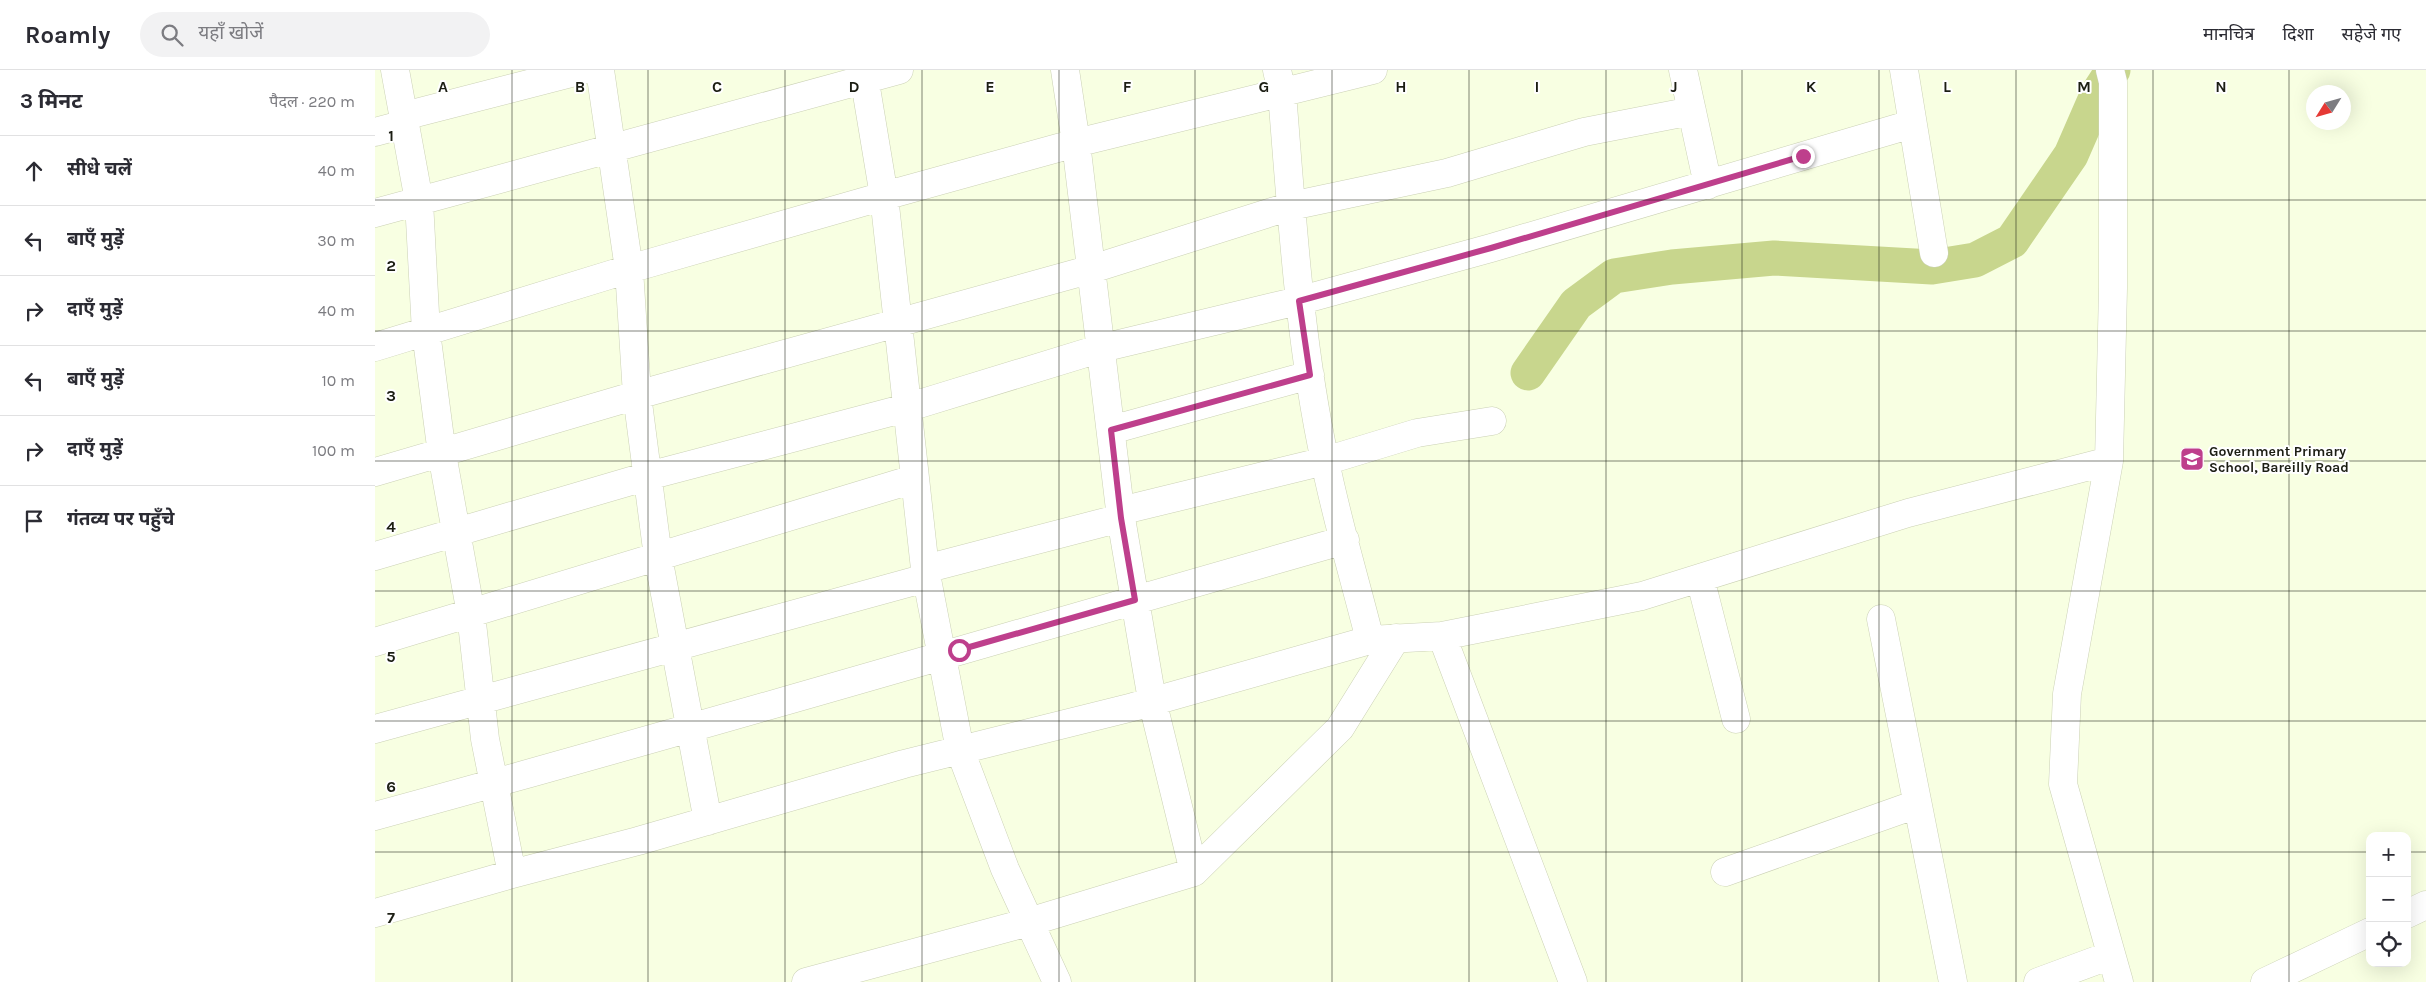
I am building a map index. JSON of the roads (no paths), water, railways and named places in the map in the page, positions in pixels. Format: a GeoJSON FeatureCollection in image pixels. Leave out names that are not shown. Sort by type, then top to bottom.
{"type":"FeatureCollection","features":[{"type":"Feature","properties":{"kind":"main road"},"geometry":{"type":"LineString","coordinates":[[395,70],[419,201],[427,332],[442,454],[471,614],[485,739],[512,874]]}},
{"type":"Feature","properties":{"kind":"main road"},"geometry":{"type":"LineString","coordinates":[[375,132],[404,120],[583,70]]}},
{"type":"Feature","properties":{"kind":"main road"},"geometry":{"type":"LineString","coordinates":[[600,70],[629,269],[637,395],[658,557],[708,821]]}},
{"type":"Feature","properties":{"kind":"main road"},"geometry":{"type":"LineString","coordinates":[[375,214],[612,149],[864,74],[899,70]]}},
{"type":"Feature","properties":{"kind":"main road"},"geometry":{"type":"LineString","coordinates":[[1065,70],[1102,348],[1121,514],[1152,700],[1194,872]]}},
{"type":"Feature","properties":{"kind":"main road"},"geometry":{"type":"LineString","coordinates":[[375,347],[629,269],[1076,143],[1279,82],[1373,70]]}},
{"type":"Feature","properties":{"kind":"main road"},"geometry":{"type":"LineString","coordinates":[[1683,70],[1708,185]]}},
{"type":"Feature","properties":{"kind":"main road"},"geometry":{"type":"LineString","coordinates":[[1904,70],[1934,253]]}},
{"type":"Feature","properties":{"kind":"main road"},"geometry":{"type":"LineString","coordinates":[[864,74],[884,196],[896,322],[926,573],[959,750],[1005,870],[1057,982]]}},
{"type":"Feature","properties":{"kind":"main road"},"geometry":{"type":"LineString","coordinates":[[2112,76],[2113,288],[2109,461],[2067,694],[2063,784],[2119,982]]}},
{"type":"Feature","properties":{"kind":"main road"},"geometry":{"type":"LineString","coordinates":[[806,982],[1029,922],[1194,872],[1340,728],[1383,639],[1345,540],[1325,461],[1299,301],[1279,82]]}},
{"type":"Feature","properties":{"kind":"main road"},"geometry":{"type":"LineString","coordinates":[[375,472],[442,454],[637,395],[1092,269],[1291,206],[1447,173],[1584,132],[1692,111]]}},
{"type":"Feature","properties":{"kind":"main road"},"geometry":{"type":"LineString","coordinates":[[375,556],[647,476],[906,408],[1102,348],[1299,301],[1708,185],[1913,124]]}},
{"type":"Feature","properties":{"kind":"main road"},"geometry":{"type":"LineString","coordinates":[[1111,430],[1310,375]]}},
{"type":"Feature","properties":{"kind":"main road"},"geometry":{"type":"LineString","coordinates":[[375,729],[675,647],[1121,514],[1325,461],[1417,433],[1492,422]]}},
{"type":"Feature","properties":{"kind":"main road"},"geometry":{"type":"LineString","coordinates":[[375,913],[708,821],[904,764],[1383,639],[1442,636],[1642,596],[1908,513],[2109,461]]}},
{"type":"Feature","properties":{"kind":"main road"},"geometry":{"type":"LineString","coordinates":[[375,642],[914,479]]}},
{"type":"Feature","properties":{"kind":"main road"},"geometry":{"type":"LineString","coordinates":[[375,816],[691,729],[941,655],[1345,540]]}},
{"type":"Feature","properties":{"kind":"main road"},"geometry":{"type":"LineString","coordinates":[[1700,578],[1736,719]]}},
{"type":"Feature","properties":{"kind":"main road"},"geometry":{"type":"LineString","coordinates":[[1881,618],[1953,982]]}},
{"type":"Feature","properties":{"kind":"main road"},"geometry":{"type":"LineString","coordinates":[[1442,636],[1573,982]]}},
{"type":"Feature","properties":{"kind":"main road"},"geometry":{"type":"LineString","coordinates":[[1725,872],[1917,804]]}},
{"type":"Feature","properties":{"kind":"main road"},"geometry":{"type":"LineString","coordinates":[[2411,912],[2426,904]]}},
{"type":"Feature","properties":{"kind":"main road"},"geometry":{"type":"LineString","coordinates":[[2265,982],[2303,973],[2366,934]]}},
{"type":"Feature","properties":{"kind":"main road"},"geometry":{"type":"LineString","coordinates":[[2038,982],[2111,955]]}},
{"type":"Feature","properties":{"kind":"waterway"},"geometry":{"type":"LineString","coordinates":[[1528,373],[1576,304],[1614,276],[1672,267],[1774,258],[1932,267],[1975,260],[2012,241],[2071,155],[2098,93],[2113,70]]}},
{"type":"Feature","properties":{"kind":"place","name":"Government Primary School, Bareilly Road"},"geometry":{"type":"Point","coordinates":[2192,459]}}]}
